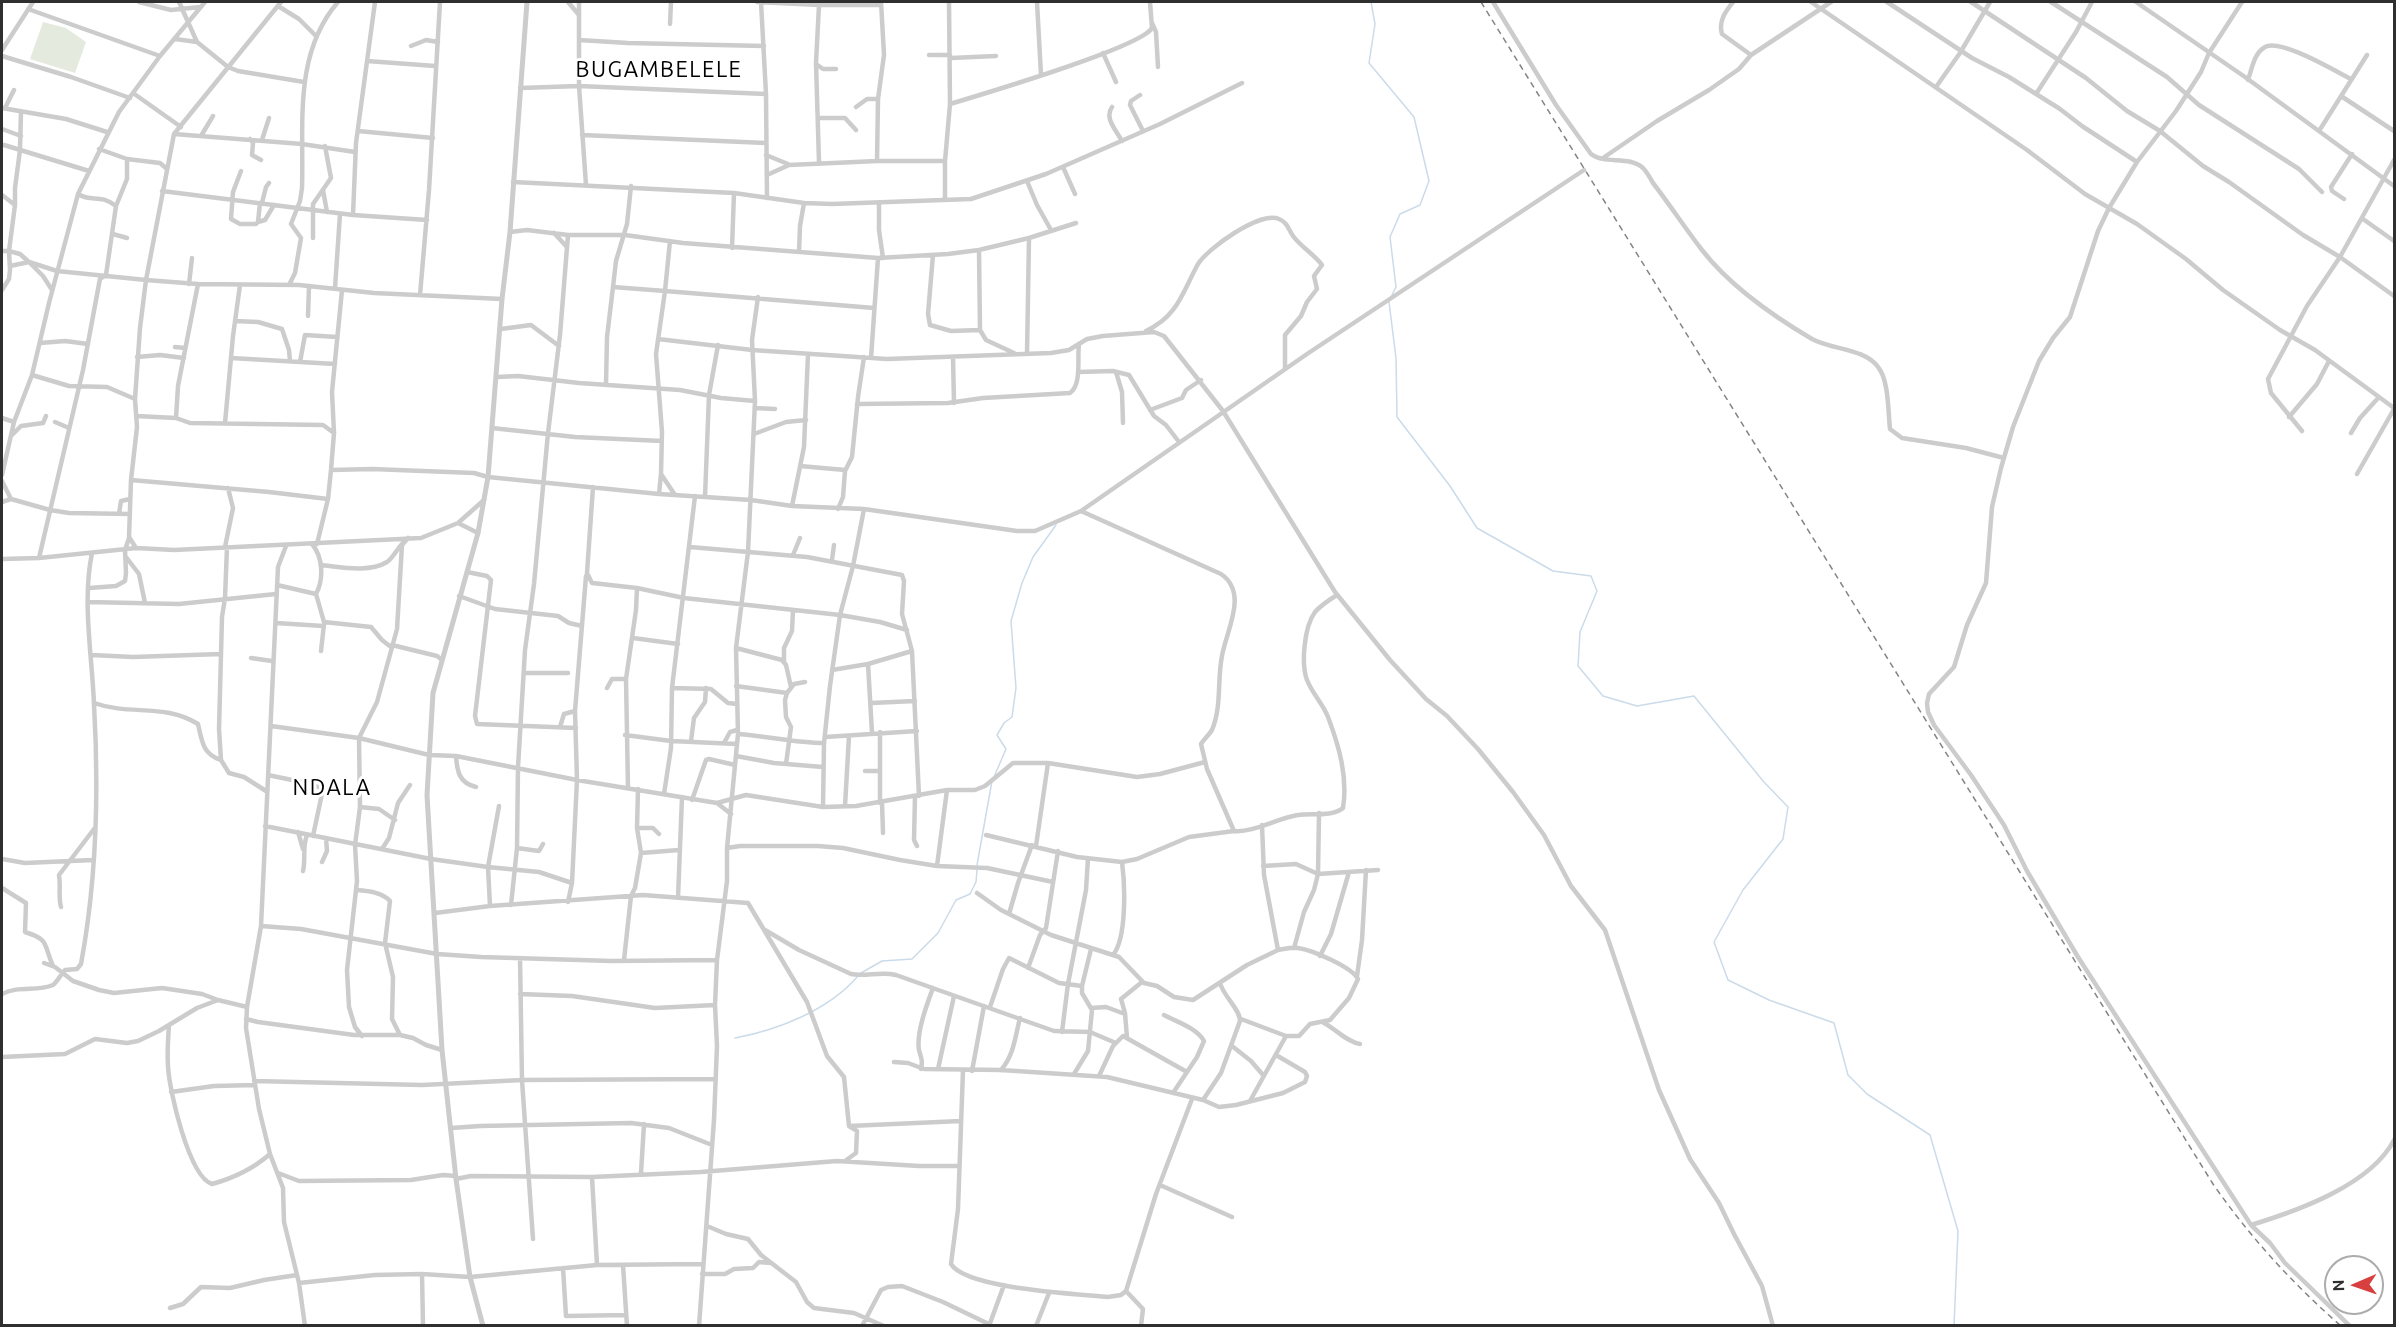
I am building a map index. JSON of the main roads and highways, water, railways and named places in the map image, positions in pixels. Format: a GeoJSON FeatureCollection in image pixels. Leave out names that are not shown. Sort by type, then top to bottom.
{"type":"FeatureCollection","features":[{"type":"Feature","properties":{"kind":"waterway"},"geometry":{"type":"LineString","coordinates":[[1371,2],[1375,24],[1369,63],[1414,117],[1429,181],[1420,205],[1400,214],[1390,237],[1396,287],[1392,295]]}},
{"type":"Feature","properties":{"kind":"waterway"},"geometry":{"type":"LineString","coordinates":[[1389,302],[1396,358],[1397,417],[1450,486],[1477,528],[1553,571],[1591,576],[1597,591],[1580,632],[1578,666],[1603,696],[1637,706],[1694,696],[1763,781],[1788,807],[1783,839],[1743,890],[1714,942],[1728,980],[1769,1000],[1834,1023],[1848,1075],[1867,1094],[1930,1135],[1958,1231],[1954,1326]]}},
{"type":"Feature","properties":{"kind":"waterway"},"geometry":{"type":"LineString","coordinates":[[994,777],[1006,749],[997,735],[1004,723],[1012,717],[1016,688],[1011,621],[1022,583],[1033,557],[1056,525]]}},
{"type":"Feature","properties":{"kind":"waterway"},"geometry":{"type":"LineString","coordinates":[[977,865],[992,781]]}},
{"type":"Feature","properties":{"kind":"waterway"},"geometry":{"type":"LineString","coordinates":[[861,973],[882,961],[912,959],[938,933],[956,900],[970,894],[976,882],[977,870]]}},
{"type":"Feature","properties":{"kind":"waterway"},"geometry":{"type":"LineString","coordinates":[[735,1038],[768,1030],[802,1017],[833,999],[858,976]]}},
{"type":"Feature","properties":{"kind":"railway"},"geometry":{"type":"LineString","coordinates":[[1481,2],[2213,1184],[2272,1259],[2341,1326]]}},
{"type":"Feature","properties":{"kind":"district","name":"BUGAMBELELE"},"geometry":{"type":"Point","coordinates":[659,70]}},
{"type":"Feature","properties":{"kind":"district","name":"NDALA"},"geometry":{"type":"Point","coordinates":[332,788]}}]}
